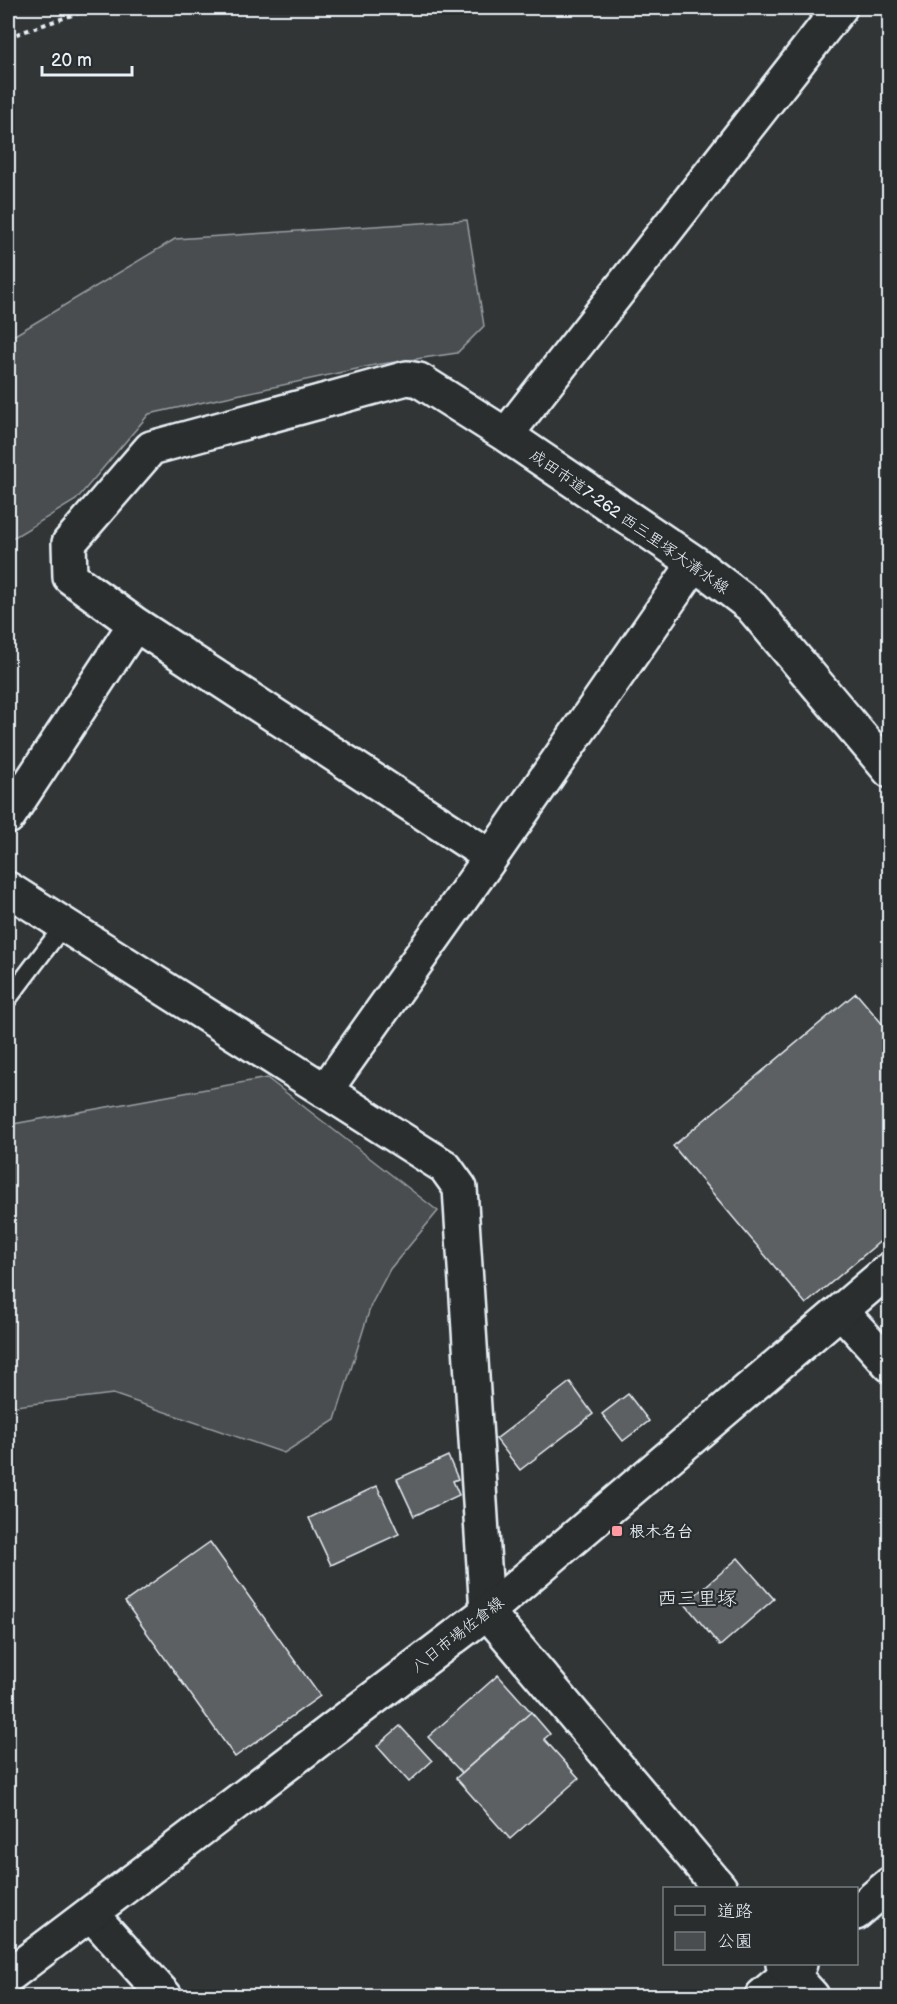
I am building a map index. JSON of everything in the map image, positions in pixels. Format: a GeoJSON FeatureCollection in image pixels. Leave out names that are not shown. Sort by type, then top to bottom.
{"type":"FeatureCollection","features":[{"type":"Feature","properties":{"kind":"street"},"geometry":{"type":"LineString","coordinates":[[506,435],[840,8]]}},
{"type":"Feature","properties":{"kind":"street","name":"成田市道7-262 西三里塚大清水線"},"geometry":{"type":"LineString","coordinates":[[135,624],[70,577],[69,543],[151,448],[408,378],[419,380],[506,435],[695,563],[751,606],[890,771]]}},
{"type":"Feature","properties":{"kind":"street"},"geometry":{"type":"LineString","coordinates":[[325,1091],[695,563]]}},
{"type":"Feature","properties":{"kind":"street"},"geometry":{"type":"LineString","coordinates":[[8,818],[135,624],[491,857]]}},
{"type":"Feature","properties":{"kind":"street"},"geometry":{"type":"LineString","coordinates":[[8,889],[445,1167],[460,1188],[487,1612],[719,1887]]}},
{"type":"Feature","properties":{"kind":"street","name":"八日市場佐倉線"},"geometry":{"type":"LineString","coordinates":[[8,1976],[487,1612],[890,1269]]}},
{"type":"Feature","properties":{"kind":"street"},"geometry":{"type":"LineString","coordinates":[[842,1312],[890,1365]]}},
{"type":"Feature","properties":{"kind":"street"},"geometry":{"type":"LineString","coordinates":[[858,1911],[890,1884]]}},
{"type":"Feature","properties":{"kind":"street"},"geometry":{"type":"LineString","coordinates":[[91,1914],[165,1996]]}},
{"type":"Feature","properties":{"kind":"street"},"geometry":{"type":"LineString","coordinates":[[762,1996],[791,1966],[812,1996]]}},
{"type":"Feature","properties":{"kind":"lane"},"geometry":{"type":"LineString","coordinates":[[8,999],[64,925]]}},
{"type":"Feature","properties":{"kind":"path"},"geometry":{"type":"LineString","coordinates":[[8,37],[93,8]]}},
{"type":"Feature","properties":{"kind":"green space"},"geometry":{"type":"Polygon","coordinates":[[[467,220],[484,326],[457,353],[375,365],[149,414],[76,500],[8,541],[8,339],[175,239],[467,220]]]}},
{"type":"Feature","properties":{"kind":"green space"},"geometry":{"type":"Polygon","coordinates":[[[267,1078],[438,1211],[390,1269],[371,1305],[335,1420],[284,1453],[113,1394],[8,1407],[8,1125],[267,1078]]]}},
{"type":"Feature","properties":{"kind":"building"},"geometry":{"type":"Polygon","coordinates":[[[856,993],[890,1033],[890,1233],[806,1304],[673,1146],[856,993]]]}},
{"type":"Feature","properties":{"kind":"building"},"geometry":{"type":"Polygon","coordinates":[[[570,1382],[593,1414],[520,1470],[496,1439],[570,1382]]]}},
{"type":"Feature","properties":{"kind":"building"},"geometry":{"type":"Polygon","coordinates":[[[628,1394],[649,1421],[623,1441],[602,1414],[628,1394]]]}},
{"type":"Feature","properties":{"kind":"building"},"geometry":{"type":"Polygon","coordinates":[[[448,1456],[458,1479],[453,1481],[459,1495],[414,1516],[397,1479],[448,1456]]]}},
{"type":"Feature","properties":{"kind":"building"},"geometry":{"type":"Polygon","coordinates":[[[377,1486],[399,1534],[331,1565],[309,1518],[377,1486]]]}},
{"type":"Feature","properties":{"kind":"building"},"geometry":{"type":"Polygon","coordinates":[[[210,1542],[320,1696],[235,1757],[125,1602],[210,1542]]]}},
{"type":"Feature","properties":{"kind":"building"},"geometry":{"type":"Polygon","coordinates":[[[738,1558],[774,1599],[720,1646],[685,1604],[738,1558]]]}},
{"type":"Feature","properties":{"kind":"building"},"geometry":{"type":"Polygon","coordinates":[[[498,1675],[531,1712],[462,1773],[428,1737],[498,1675]]]}},
{"type":"Feature","properties":{"kind":"building"},"geometry":{"type":"Polygon","coordinates":[[[531,1712],[550,1734],[544,1739],[579,1778],[510,1839],[456,1778],[531,1712]]]}},
{"type":"Feature","properties":{"kind":"building"},"geometry":{"type":"Polygon","coordinates":[[[400,1726],[432,1761],[409,1782],[377,1746],[400,1726]]]}},
{"type":"Feature","properties":{"kind":"place","name":"根木名台"},"geometry":{"type":"Point","coordinates":[617,1531]}},
{"type":"Feature","properties":{"kind":"district","name":"西三里塚"},"geometry":{"type":"Point","coordinates":[697,1598]}}]}
